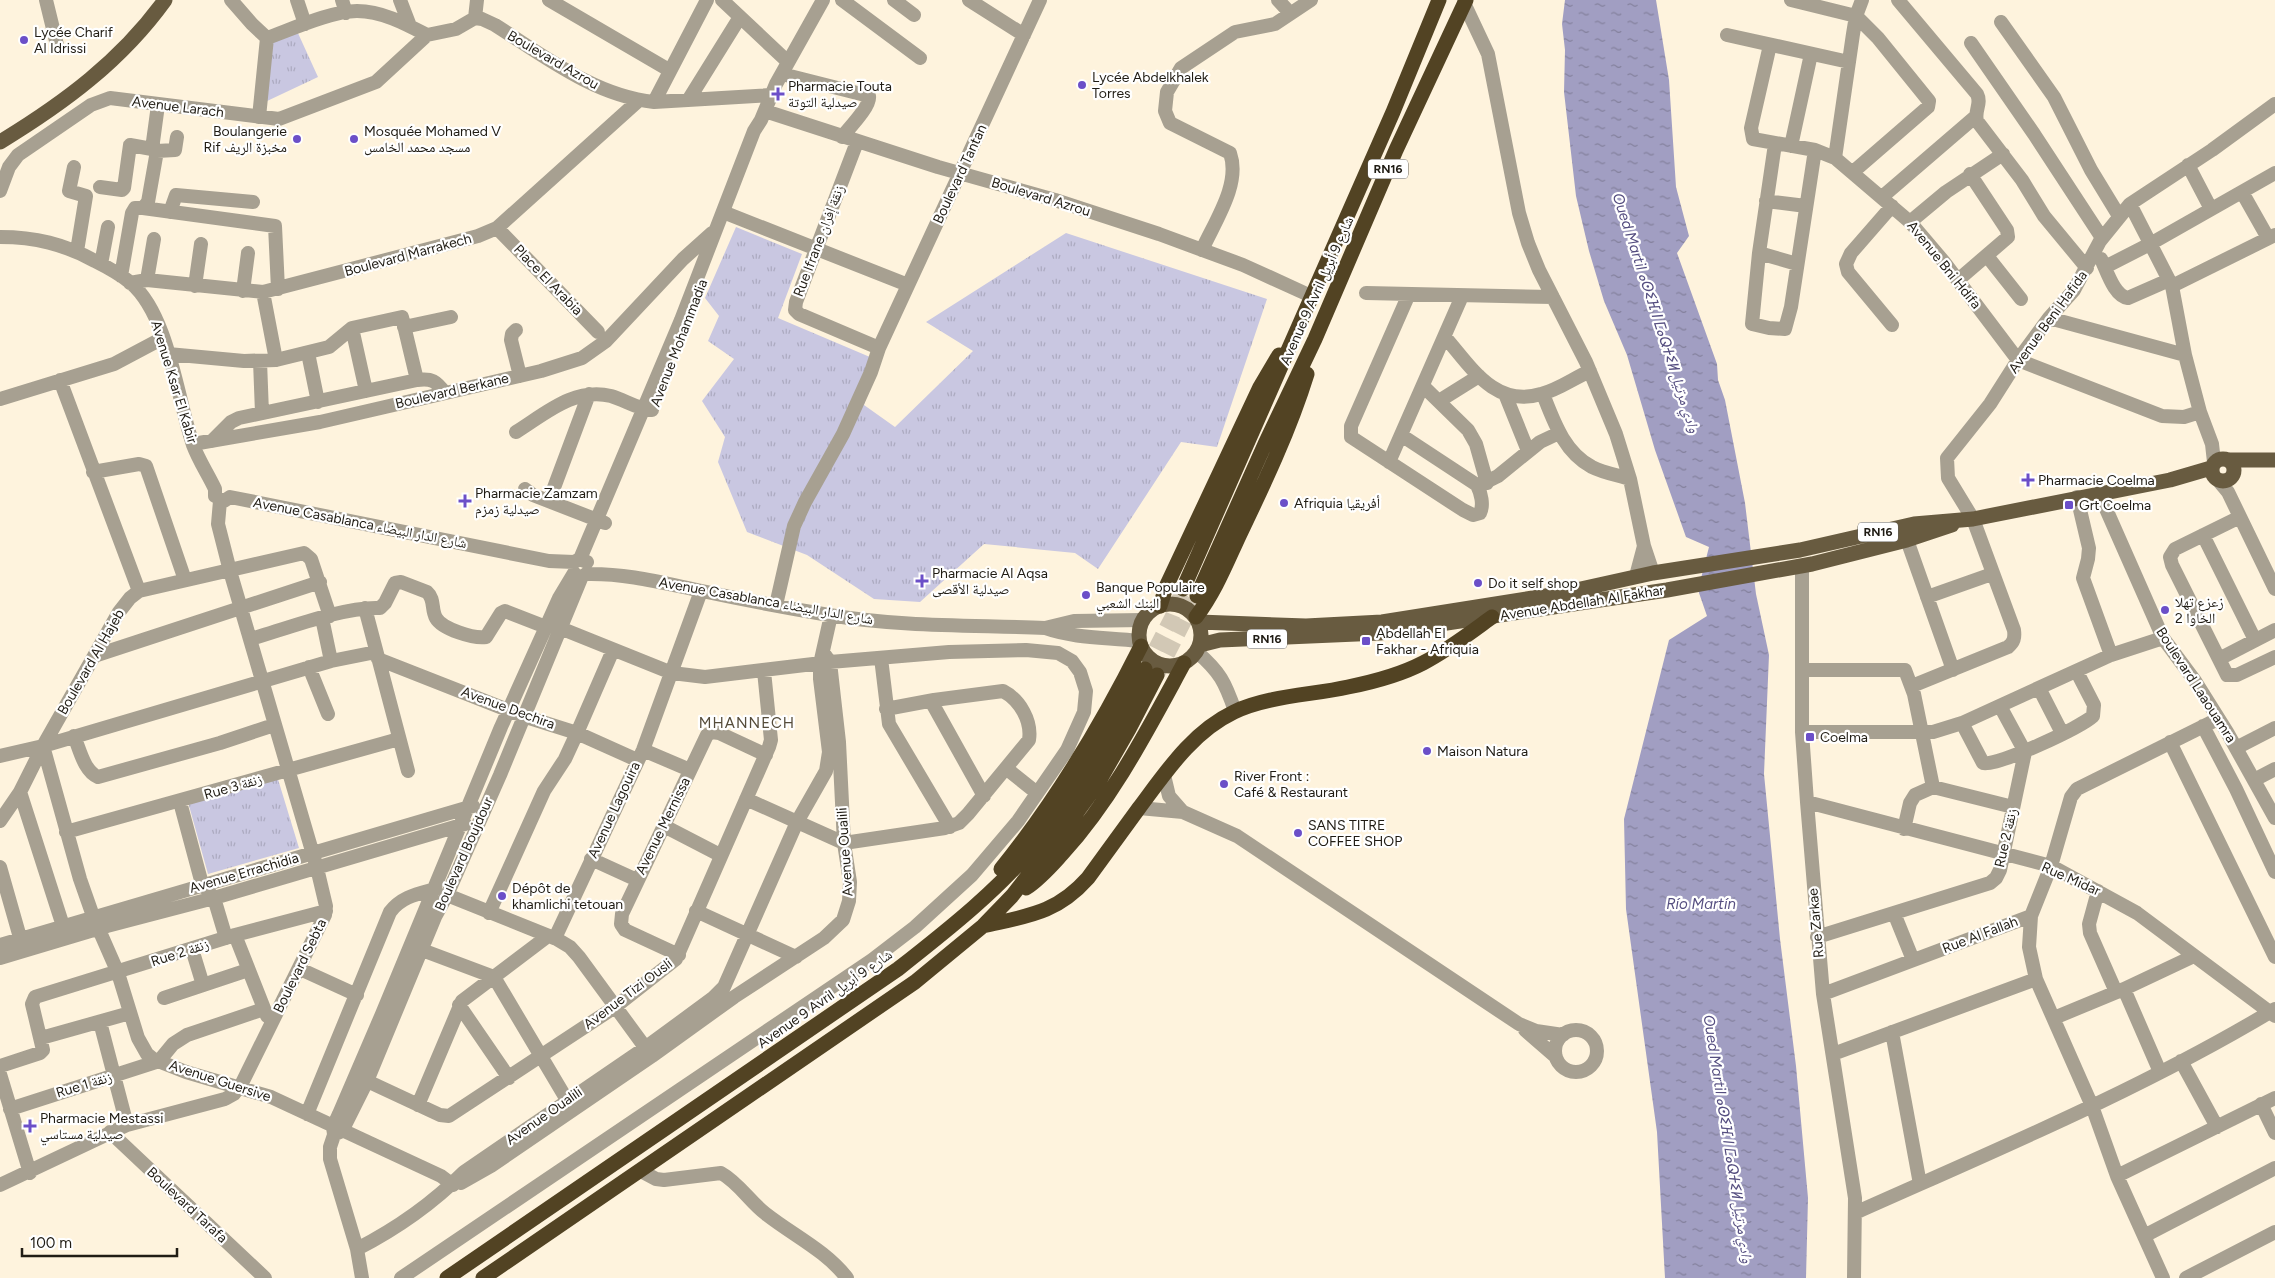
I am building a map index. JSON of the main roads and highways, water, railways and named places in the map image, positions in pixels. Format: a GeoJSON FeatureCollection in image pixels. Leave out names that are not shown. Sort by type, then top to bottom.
{"type":"FeatureCollection","features":[{"type":"Feature","properties":{"kind":"highway","name":"Avenue 9 Avril شارع 9 أبريل"},"geometry":{"type":"LineString","coordinates":[[1439,0],[1393,112],[1311,296],[1190,592],[1265,444],[1315,339],[1396,150],[1465,2]]}},
{"type":"Feature","properties":{"kind":"highway","name":"RN16"},"geometry":{"type":"LineString","coordinates":[[1160,606],[1166,587],[1260,387],[1272,365],[1296,335]]}},
{"type":"Feature","properties":{"kind":"highway","name":"RN16"},"geometry":{"type":"LineString","coordinates":[[1198,620],[1214,590],[1280,446],[1302,390],[1315,339]]}},
{"type":"Feature","properties":{"kind":"highway"},"geometry":{"type":"LineString","coordinates":[[983,926],[1042,911],[1068,898],[1088,878],[1164,775],[1201,733],[1235,711],[1278,699],[1347,687],[1390,676],[1422,664],[1449,648],[1492,617]]}},
{"type":"Feature","properties":{"kind":"highway"},"geometry":{"type":"LineString","coordinates":[[979,901],[983,892],[1020,846],[1113,703],[1140,644]]}},
{"type":"Feature","properties":{"kind":"highway"},"geometry":{"type":"LineString","coordinates":[[1012,896],[1044,874],[1080,834],[1121,775],[1184,663]]}},
{"type":"Feature","properties":{"kind":"highway","name":"Avenue 9 Avril شارع 9 أبريل"},"geometry":{"type":"LineString","coordinates":[[447,1278],[898,969],[938,938],[1031,851],[1061,812],[1151,672],[1129,729],[1098,783],[1069,824],[1012,896],[983,926],[915,982],[483,1278]]}},
{"type":"Feature","properties":{"kind":"main road"},"geometry":{"type":"LineString","coordinates":[[0,142],[43,116],[106,67],[144,29],[165,0]]}},
{"type":"Feature","properties":{"kind":"main road","name":"Avenue Abdellah Al Fakhar"},"geometry":{"type":"LineString","coordinates":[[1198,620],[1306,626],[1382,622],[1558,594],[1636,576],[1800,550],[1914,524],[1940,520],[1957,521],[2077,497],[2222,472],[2275,460]]}},
{"type":"Feature","properties":{"kind":"main road","name":"Avenue Abdellah Al Fakhar"},"geometry":{"type":"LineString","coordinates":[[1199,649],[1220,640],[1380,633],[1667,590],[1802,566],[1945,529],[1957,521]]}},
{"type":"Feature","properties":{"kind":"main road","name":"RN16"},"geometry":{"type":"LineString","coordinates":[[1160,606],[1175,604],[1182,606],[1198,620]]}},
{"type":"Feature","properties":{"kind":"main road"},"geometry":{"type":"LineString","coordinates":[[1160,606],[1150,611],[1143,620],[1139,634],[1140,644],[1149,658],[1156,663],[1170,666],[1184,663]]}},
{"type":"Feature","properties":{"kind":"main road"},"geometry":{"type":"LineString","coordinates":[[1198,620],[1201,629],[1199,649]]}},
{"type":"Feature","properties":{"kind":"main road","name":"RN16"},"geometry":{"type":"LineString","coordinates":[[1184,663],[1199,649]]}},
{"type":"Feature","properties":{"kind":"water","name":"Río Martín"},"geometry":{"type":"Polygon","coordinates":[[[1565,0],[1656,0],[1669,80],[1676,187],[1689,236],[1677,253],[1717,364],[1718,380],[1725,400],[1745,503],[1756,594],[1769,655],[1764,774],[1780,939],[1796,1066],[1808,1198],[1806,1278],[1665,1278],[1657,1132],[1626,909],[1624,819],[1669,640],[1707,616],[1698,590],[1709,547],[1686,537],[1655,450],[1627,355],[1604,301],[1589,251],[1576,196],[1564,92],[1565,50],[1562,24],[1565,0]]]}},
{"type":"Feature","properties":{"kind":"tunnel"},"geometry":{"type":"LineString","coordinates":[[1145,669],[1172,617],[1183,589]]}},
{"type":"Feature","properties":{"kind":"tunnel"},"geometry":{"type":"LineString","coordinates":[[1157,675],[1197,596]]}},
{"type":"Feature","properties":{"kind":"place","name":"Lycée Charif Al Idrissi"},"geometry":{"type":"Point","coordinates":[24,40]}},
{"type":"Feature","properties":{"kind":"place","name":"Lycée Abdelkhalek Torres"},"geometry":{"type":"Point","coordinates":[1082,85]}},
{"type":"Feature","properties":{"kind":"place","name":"Pharmacie Touta صيدلية التوتة"},"geometry":{"type":"Point","coordinates":[778,94]}},
{"type":"Feature","properties":{"kind":"place","name":"Boulangerie Rif مخبزة الريف"},"geometry":{"type":"Point","coordinates":[297,139]}},
{"type":"Feature","properties":{"kind":"place","name":"Mosquée Mohamed V مسجد محمد الخامس"},"geometry":{"type":"Point","coordinates":[354,139]}},
{"type":"Feature","properties":{"kind":"place","name":"Pharmacie Coelma"},"geometry":{"type":"Point","coordinates":[2028,480]}},
{"type":"Feature","properties":{"kind":"place","name":"Pharmacie Zamzam صيدلية زمزم"},"geometry":{"type":"Point","coordinates":[465,501]}},
{"type":"Feature","properties":{"kind":"place","name":"Afriquia أفريقيا"},"geometry":{"type":"Point","coordinates":[1284,503]}},
{"type":"Feature","properties":{"kind":"place","name":"Grt Coelma"},"geometry":{"type":"Point","coordinates":[2069,505]}},
{"type":"Feature","properties":{"kind":"place","name":"Pharmacie Al Aqsa صيدلية الأقصى"},"geometry":{"type":"Point","coordinates":[922,581]}},
{"type":"Feature","properties":{"kind":"place","name":"Do it self shop"},"geometry":{"type":"Point","coordinates":[1478,583]}},
{"type":"Feature","properties":{"kind":"place","name":"Banque Populaire البنك الشعبي"},"geometry":{"type":"Point","coordinates":[1086,595]}},
{"type":"Feature","properties":{"kind":"place","name":"زعزع تهلا الخاوا 2"},"geometry":{"type":"Point","coordinates":[2165,610]}},
{"type":"Feature","properties":{"kind":"place","name":"Abdellah El Fakhar - Afriquia"},"geometry":{"type":"Point","coordinates":[1366,641]}},
{"type":"Feature","properties":{"kind":"place","name":"Coelma"},"geometry":{"type":"Point","coordinates":[1810,737]}},
{"type":"Feature","properties":{"kind":"place","name":"Maison Natura"},"geometry":{"type":"Point","coordinates":[1427,751]}},
{"type":"Feature","properties":{"kind":"place","name":"River Front : Café & Restaurant"},"geometry":{"type":"Point","coordinates":[1224,784]}},
{"type":"Feature","properties":{"kind":"place","name":"SANS TITRE COFFEE SHOP"},"geometry":{"type":"Point","coordinates":[1298,833]}},
{"type":"Feature","properties":{"kind":"place","name":"Dépôt de khamlichi tetouan"},"geometry":{"type":"Point","coordinates":[502,896]}},
{"type":"Feature","properties":{"kind":"place","name":"Pharmacie Mestassi صيدلية مستاسي"},"geometry":{"type":"Point","coordinates":[30,1126]}},
{"type":"Feature","properties":{"kind":"district","name":"MHANNECH"},"geometry":{"type":"Point","coordinates":[747,723]}},
{"type":"Feature","properties":{"kind":"water label","name":"Oued Martil ⴰⵙⵉⴼ ⵏ ⵎⴰⵕⵜⵉⵍ وادي مرتيل"},"geometry":{"type":"Point","coordinates":[1656,313]}},
{"type":"Feature","properties":{"kind":"water label","name":"Oued Martil ⴰⵙⵉⴼ ⵏ ⵎⴰⵕⵜⵉⵍ وادي مرتيل"},"geometry":{"type":"Point","coordinates":[1728,1139]}}]}
